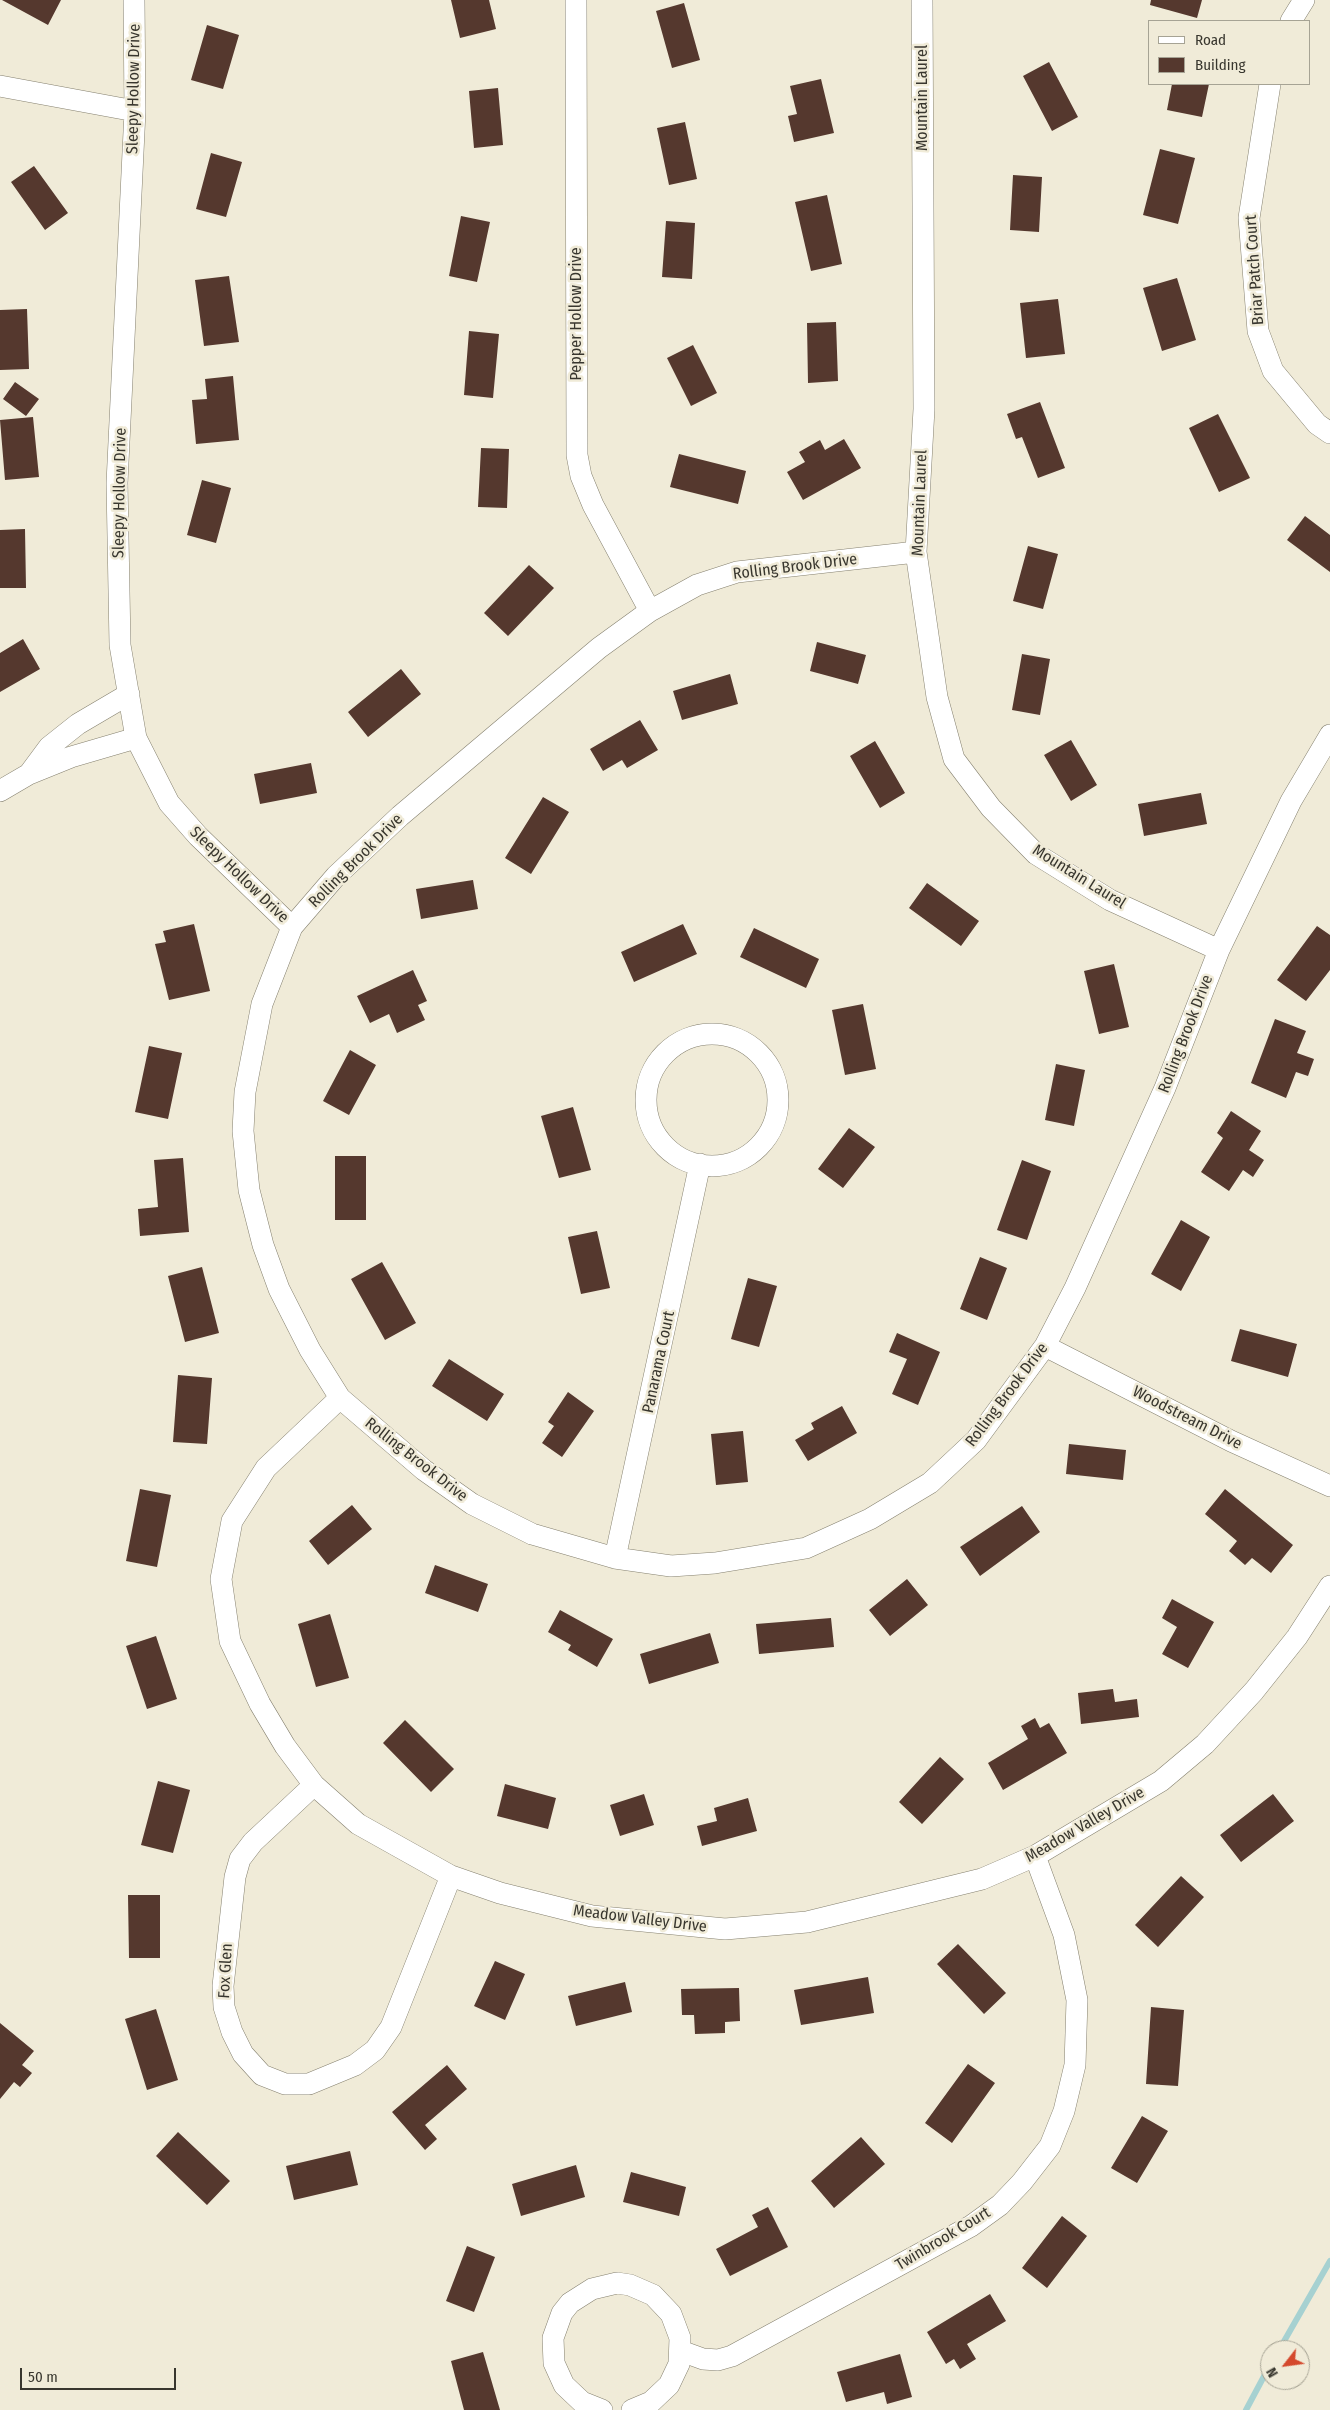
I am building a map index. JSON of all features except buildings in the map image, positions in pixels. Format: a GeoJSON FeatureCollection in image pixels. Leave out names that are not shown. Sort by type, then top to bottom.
{"type":"FeatureCollection","features":[{"type":"Feature","properties":{"kind":"street","name":"Sleepy Hollow Drive"},"geometry":{"type":"LineString","coordinates":[[134,0],[135,111],[118,483],[120,645],[136,738],[169,803],[198,836],[292,927]]}},
{"type":"Feature","properties":{"kind":"street","name":"Pepper Hollow Drive"},"geometry":{"type":"LineString","coordinates":[[576,0],[577,455],[581,476],[593,505],[650,611]]}},
{"type":"Feature","properties":{"kind":"street","name":"Mountain Laurel"},"geometry":{"type":"LineString","coordinates":[[922,0],[924,409],[916,552],[937,696],[954,759],[985,801],[1036,854],[1110,900],[1219,950]]}},
{"type":"Feature","properties":{"kind":"street"},"geometry":{"type":"LineString","coordinates":[[1292,20],[1304,0]]}},
{"type":"Feature","properties":{"kind":"street","name":"Briar Patch Court"},"geometry":{"type":"LineString","coordinates":[[1270,85],[1249,218],[1258,331],[1273,371],[1317,424],[1330,433]]}},
{"type":"Feature","properties":{"kind":"street"},"geometry":{"type":"LineString","coordinates":[[0,86],[135,111]]}},
{"type":"Feature","properties":{"kind":"street","name":"Rolling Brook Drive"},"geometry":{"type":"LineString","coordinates":[[916,552],[737,572],[697,585],[650,611],[599,648],[400,816],[336,876],[292,927],[262,1004],[245,1092],[243,1131],[248,1180],[263,1246],[279,1289],[310,1350],[340,1398],[424,1470],[472,1504],[532,1534],[615,1558],[670,1566],[715,1563],[806,1548],[870,1519],[930,1483],[976,1440],[1046,1346],[1075,1288],[1166,1088],[1219,950],[1291,801],[1330,735]]}},
{"type":"Feature","properties":{"kind":"street"},"geometry":{"type":"LineString","coordinates":[[29,774],[48,747],[78,724],[129,694]]}},
{"type":"Feature","properties":{"kind":"street"},"geometry":{"type":"LineString","coordinates":[[0,791],[29,774],[71,757],[136,738]]}},
{"type":"Feature","properties":{"kind":"street"},"geometry":{"type":"LineString","coordinates":[[724,1034],[748,1044],[766,1062],[777,1086],[778,1112],[768,1136],[750,1154],[726,1164],[700,1164],[676,1155],[658,1137],[648,1113],[647,1087],[657,1064],[674,1045],[698,1035],[724,1034]]}},
{"type":"Feature","properties":{"kind":"street","name":"Panarama Court"},"geometry":{"type":"LineString","coordinates":[[615,1558],[700,1164]]}},
{"type":"Feature","properties":{"kind":"street","name":"Woodstream Drive"},"geometry":{"type":"LineString","coordinates":[[1046,1346],[1230,1441],[1330,1486]]}},
{"type":"Feature","properties":{"kind":"street","name":"Meadow Valley Drive"},"geometry":{"type":"LineString","coordinates":[[340,1398],[266,1468],[232,1521],[221,1579],[230,1641],[260,1704],[285,1746],[314,1785],[358,1824],[451,1876],[500,1893],[592,1916],[725,1929],[807,1922],[842,1915],[982,1879],[1035,1856],[1161,1780],[1205,1744],[1254,1691],[1297,1637],[1330,1586]]}},
{"type":"Feature","properties":{"kind":"street","name":"Fox Glen"},"geometry":{"type":"LineString","coordinates":[[314,1785],[253,1842],[240,1859],[235,1877],[223,1986],[224,2007],[232,2032],[243,2054],[262,2075],[285,2084],[308,2084],[355,2065],[375,2050],[390,2027],[451,1876]]}},
{"type":"Feature","properties":{"kind":"street","name":"Twinbrook Court"},"geometry":{"type":"LineString","coordinates":[[681,2351],[703,2359],[718,2360],[732,2356],[971,2226],[1000,2205],[1022,2182],[1050,2146],[1064,2111],[1075,2065],[1077,2000],[1064,1935],[1035,1856]]}},
{"type":"Feature","properties":{"kind":"street"},"geometry":{"type":"LineString","coordinates":[[602,2410],[582,2402],[572,2394],[558,2374],[554,2363],[553,2338],[557,2325],[570,2303],[580,2295],[604,2285],[617,2283],[630,2285],[654,2295],[671,2314],[680,2338],[681,2351],[675,2375],[669,2385],[651,2402],[632,2410]]}},
{"type":"Feature","properties":{"kind":"waterway"},"geometry":{"type":"LineString","coordinates":[[1285,2340],[1330,2261]]}},
{"type":"Feature","properties":{"kind":"waterway"},"geometry":{"type":"LineString","coordinates":[[1246,2410],[1260,2384]]}}]}
